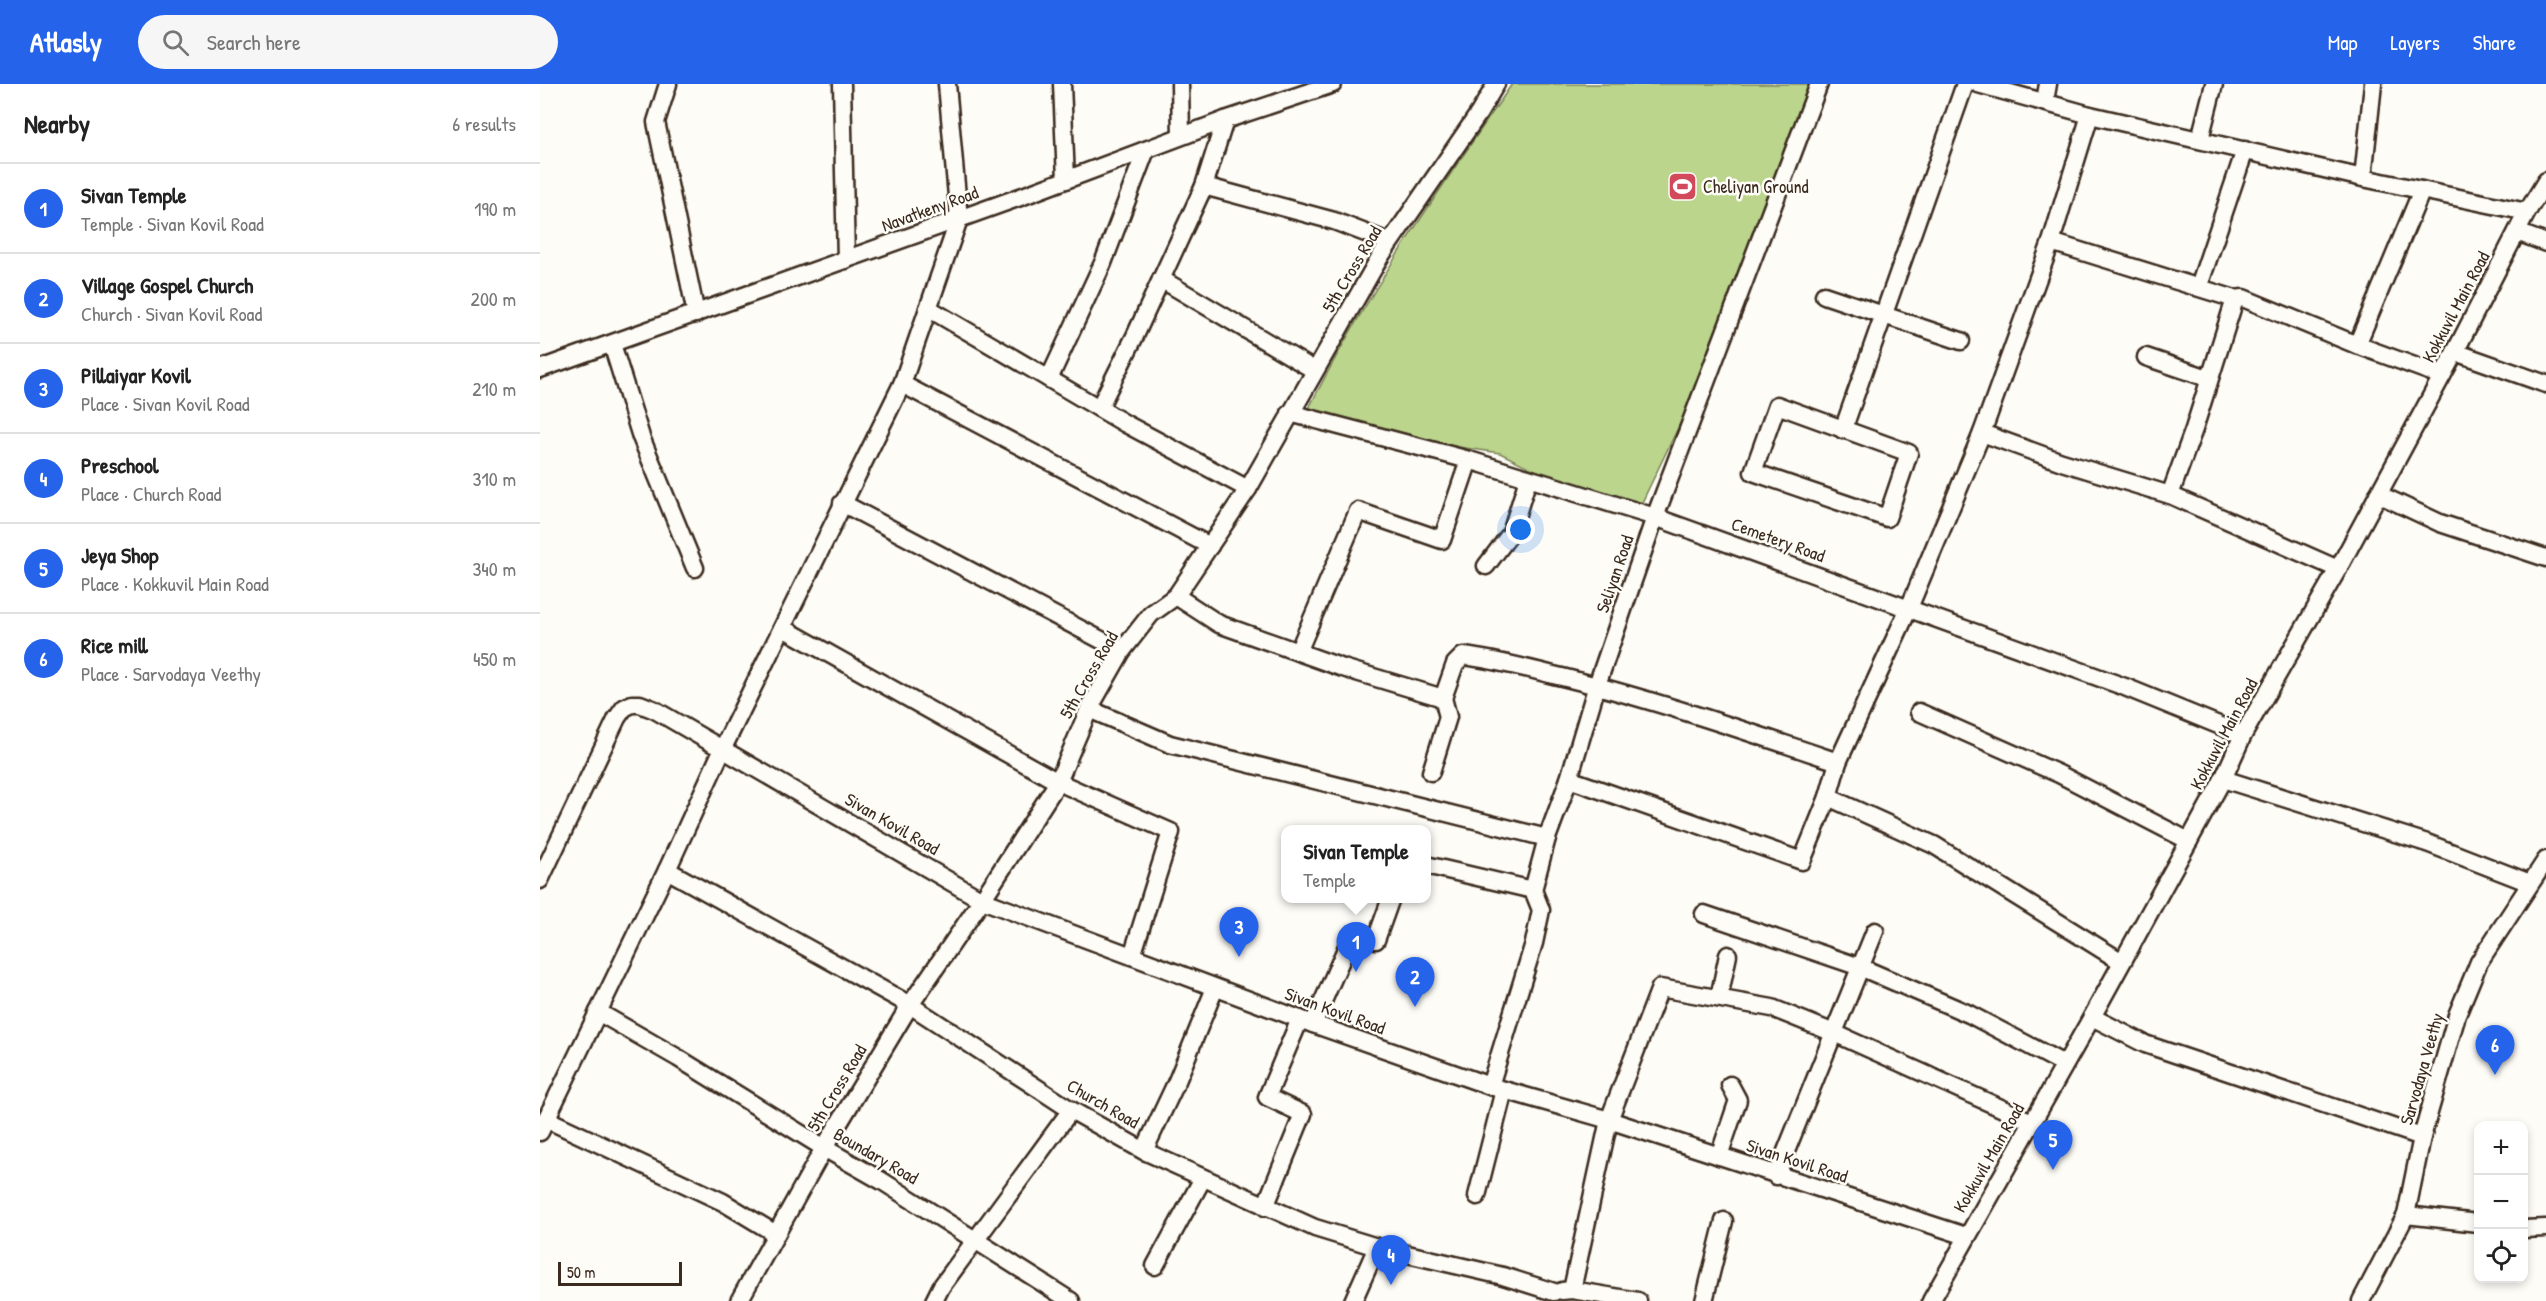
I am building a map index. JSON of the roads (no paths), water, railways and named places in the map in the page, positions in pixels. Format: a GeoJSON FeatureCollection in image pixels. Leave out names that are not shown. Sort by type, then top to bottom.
{"type":"FeatureCollection","features":[{"type":"Feature","properties":{"kind":"street"},"geometry":{"type":"LineString","coordinates":[[668,84],[656,122],[696,314]]}},
{"type":"Feature","properties":{"kind":"street"},"geometry":{"type":"LineString","coordinates":[[842,84],[846,260]]}},
{"type":"Feature","properties":{"kind":"street"},"geometry":{"type":"LineString","coordinates":[[776,1234],[723,1202],[543,1125],[667,870],[723,748],[902,384],[959,219],[947,84]]}},
{"type":"Feature","properties":{"kind":"street"},"geometry":{"type":"LineString","coordinates":[[1062,84],[1066,180]]}},
{"type":"Feature","properties":{"kind":"street"},"geometry":{"type":"LineString","coordinates":[[1180,84],[1181,136]]}},
{"type":"Feature","properties":{"kind":"street","name":"Navatkeny Road"},"geometry":{"type":"LineString","coordinates":[[540,369],[959,219],[1225,120],[1333,84]]}},
{"type":"Feature","properties":{"kind":"street","name":"5th Cross Road"},"geometry":{"type":"LineString","coordinates":[[747,1297],[776,1234],[824,1148],[910,1005],[982,900],[1058,782],[1089,709],[1122,651],[1151,614],[1176,596],[1248,489],[1389,242],[1479,113],[1496,84]]}},
{"type":"Feature","properties":{"kind":"street","name":"Seliyan Road"},"geometry":{"type":"LineString","coordinates":[[1477,1196],[1497,1088],[1541,910],[1533,890],[1547,838],[1569,779],[1597,686],[1656,517],[1819,84]]}},
{"type":"Feature","properties":{"kind":"street"},"geometry":{"type":"LineString","coordinates":[[1843,429],[1965,84]]}},
{"type":"Feature","properties":{"kind":"street"},"geometry":{"type":"LineString","coordinates":[[1978,84],[2090,115],[2363,178],[2527,212]]}},
{"type":"Feature","properties":{"kind":"street"},"geometry":{"type":"LineString","coordinates":[[2045,101],[2048,84]]}},
{"type":"Feature","properties":{"kind":"street"},"geometry":{"type":"LineString","coordinates":[[2200,140],[2214,84]]}},
{"type":"Feature","properties":{"kind":"street"},"geometry":{"type":"LineString","coordinates":[[2363,178],[2373,84]]}},
{"type":"Feature","properties":{"kind":"street"},"geometry":{"type":"LineString","coordinates":[[1569,779],[1802,861],[1828,797],[1838,762],[1909,608],[1982,433],[2050,242],[2090,115]]}},
{"type":"Feature","properties":{"kind":"street"},"geometry":{"type":"LineString","coordinates":[[1099,408],[1204,186],[1225,120]]}},
{"type":"Feature","properties":{"kind":"street"},"geometry":{"type":"LineString","coordinates":[[1049,379],[1103,263],[1146,150]]}},
{"type":"Feature","properties":{"kind":"street"},"geometry":{"type":"LineString","coordinates":[[2199,286],[2244,150]]}},
{"type":"Feature","properties":{"kind":"street","name":"Kokkuvil Main Road"},"geometry":{"type":"LineString","coordinates":[[1931,1301],[2189,841],[2223,779],[2243,735],[2338,569],[2455,352],[2527,212],[2546,181]]}},
{"type":"Feature","properties":{"kind":"street"},"geometry":{"type":"LineString","coordinates":[[1204,186],[1334,221],[1389,242]]}},
{"type":"Feature","properties":{"kind":"street"},"geometry":{"type":"LineString","coordinates":[[2357,345],[2422,190]]}},
{"type":"Feature","properties":{"kind":"street"},"geometry":{"type":"LineString","coordinates":[[2517,232],[2546,243]]}},
{"type":"Feature","properties":{"kind":"street"},"geometry":{"type":"LineString","coordinates":[[2050,242],[2199,286],[2235,299],[2243,298],[2357,345],[2442,376]]}},
{"type":"Feature","properties":{"kind":"street"},"geometry":{"type":"LineString","coordinates":[[1161,279],[1314,370]]}},
{"type":"Feature","properties":{"kind":"street"},"geometry":{"type":"LineString","coordinates":[[1824,295],[1884,313],[1961,341]]}},
{"type":"Feature","properties":{"kind":"street"},"geometry":{"type":"LineString","coordinates":[[2170,495],[2194,429],[2208,378],[2235,299]]}},
{"type":"Feature","properties":{"kind":"street"},"geometry":{"type":"LineString","coordinates":[[928,308],[1099,408],[1248,489]]}},
{"type":"Feature","properties":{"kind":"street"},"geometry":{"type":"LineString","coordinates":[[612,344],[641,437],[695,568]]}},
{"type":"Feature","properties":{"kind":"street"},"geometry":{"type":"LineString","coordinates":[[2455,352],[2546,384]]}},
{"type":"Feature","properties":{"kind":"street"},"geometry":{"type":"LineString","coordinates":[[2146,357],[2208,378]]}},
{"type":"Feature","properties":{"kind":"street"},"geometry":{"type":"LineString","coordinates":[[902,384],[1210,546]]}},
{"type":"Feature","properties":{"kind":"street"},"geometry":{"type":"LineString","coordinates":[[1776,405],[1843,429],[1909,453],[1887,518],[1753,472],[1776,405]]}},
{"type":"Feature","properties":{"kind":"street","name":"Cemetery Road"},"geometry":{"type":"LineString","coordinates":[[1290,413],[1469,460],[1656,517],[2125,687],[2243,735]]}},
{"type":"Feature","properties":{"kind":"street"},"geometry":{"type":"LineString","coordinates":[[1982,433],[2062,462],[2170,495],[2338,569]]}},
{"type":"Feature","properties":{"kind":"street"},"geometry":{"type":"LineString","coordinates":[[1298,652],[1358,511],[1442,540],[1469,460]]}},
{"type":"Feature","properties":{"kind":"street"},"geometry":{"type":"LineString","coordinates":[[1486,566],[1511,533],[1528,479]]}},
{"type":"Feature","properties":{"kind":"street"},"geometry":{"type":"LineString","coordinates":[[2378,494],[2440,523],[2546,558]]}},
{"type":"Feature","properties":{"kind":"street"},"geometry":{"type":"LineString","coordinates":[[842,503],[1122,651]]}},
{"type":"Feature","properties":{"kind":"street"},"geometry":{"type":"LineString","coordinates":[[1176,596],[1219,624],[1343,668],[1443,698]]}},
{"type":"Feature","properties":{"kind":"street"},"geometry":{"type":"LineString","coordinates":[[783,628],[1058,782],[1171,832],[1132,956]]}},
{"type":"Feature","properties":{"kind":"street"},"geometry":{"type":"LineString","coordinates":[[1431,772],[1448,717],[1443,698],[1455,664],[1463,656],[1490,659],[1597,686],[1713,720],[1838,762]]}},
{"type":"Feature","properties":{"kind":"street","name":"Sivan Kovil Road"},"geometry":{"type":"LineString","coordinates":[[540,880],[624,708],[640,704],[723,748],[982,900],[1215,988],[1497,1088],[1609,1120],[1966,1236]]}},
{"type":"Feature","properties":{"kind":"street"},"geometry":{"type":"LineString","coordinates":[[1089,709],[1170,744],[1547,838]]}},
{"type":"Feature","properties":{"kind":"street"},"geometry":{"type":"LineString","coordinates":[[1919,712],[2059,774],[2189,841]]}},
{"type":"Feature","properties":{"kind":"street"},"geometry":{"type":"LineString","coordinates":[[2223,779],[2427,843],[2530,883]]}},
{"type":"Feature","properties":{"kind":"street"},"geometry":{"type":"LineString","coordinates":[[1828,797],[1934,845],[2122,962]]}},
{"type":"Feature","properties":{"kind":"street","name":"Sarvodaya Veethy"},"geometry":{"type":"LineString","coordinates":[[2361,1301],[2406,1215],[2422,1137],[2457,1015],[2479,962],[2546,860]]}},
{"type":"Feature","properties":{"kind":"street"},"geometry":{"type":"LineString","coordinates":[[1431,866],[1533,890]]}},
{"type":"Feature","properties":{"kind":"street","name":"Church Road"},"geometry":{"type":"LineString","coordinates":[[667,870],[910,1005],[1071,1110],[1144,1151],[1315,1228],[1377,1247],[1503,1276],[1551,1297]]}},
{"type":"Feature","properties":{"kind":"street"},"geometry":{"type":"LineString","coordinates":[[1265,1207],[1303,1114],[1267,1097],[1352,935],[1376,940],[1389,903]]}},
{"type":"Feature","properties":{"kind":"street"},"geometry":{"type":"LineString","coordinates":[[1704,914],[1860,967],[1969,1014],[2064,1064]]}},
{"type":"Feature","properties":{"kind":"street"},"geometry":{"type":"LineString","coordinates":[[1776,1176],[1875,931]]}},
{"type":"Feature","properties":{"kind":"street"},"geometry":{"type":"LineString","coordinates":[[1719,998],[1728,955]]}},
{"type":"Feature","properties":{"kind":"street"},"geometry":{"type":"LineString","coordinates":[[1144,1151],[1177,1081],[1215,988]]}},
{"type":"Feature","properties":{"kind":"street"},"geometry":{"type":"LineString","coordinates":[[1572,1290],[1609,1120],[1660,988],[1772,1008],[1834,1033],[2032,1122]]}},
{"type":"Feature","properties":{"kind":"street","name":"Boundary Road"},"geometry":{"type":"LineString","coordinates":[[598,1012],[882,1181],[1071,1301]]}},
{"type":"Feature","properties":{"kind":"street"},"geometry":{"type":"LineString","coordinates":[[2092,1017],[2145,1044],[2422,1137]]}},
{"type":"Feature","properties":{"kind":"street"},"geometry":{"type":"LineString","coordinates":[[1719,1156],[1738,1100],[1730,1085]]}},
{"type":"Feature","properties":{"kind":"street"},"geometry":{"type":"LineString","coordinates":[[934,1301],[976,1239],[1071,1110]]}},
{"type":"Feature","properties":{"kind":"street"},"geometry":{"type":"LineString","coordinates":[[1155,1266],[1203,1178]]}},
{"type":"Feature","properties":{"kind":"street"},"geometry":{"type":"LineString","coordinates":[[2406,1215],[2474,1223]]}},
{"type":"Feature","properties":{"kind":"street"},"geometry":{"type":"LineString","coordinates":[[1704,1301],[1724,1221]]}},
{"type":"Feature","properties":{"kind":"street"},"geometry":{"type":"LineString","coordinates":[[2528,1229],[2546,1228]]}},
{"type":"Feature","properties":{"kind":"street"},"geometry":{"type":"LineString","coordinates":[[1353,1301],[1377,1247]]}},
{"type":"Feature","properties":{"kind":"street"},"geometry":{"type":"LineString","coordinates":[[1551,1297],[1572,1290],[1638,1301]]}},
{"type":"Feature","properties":{"kind":"place","name":"Cheliyan Ground"},"geometry":{"type":"Point","coordinates":[1682,187]}},
{"type":"Feature","properties":{"kind":"place","name":"Pillaiyar Kovil"},"geometry":{"type":"Point","coordinates":[1239,957]}},
{"type":"Feature","properties":{"kind":"place","name":"Sivan Temple"},"geometry":{"type":"Point","coordinates":[1356,972]}},
{"type":"Feature","properties":{"kind":"place","name":"Village Gospel Church"},"geometry":{"type":"Point","coordinates":[1415,1007]}},
{"type":"Feature","properties":{"kind":"place","name":"Rice mill"},"geometry":{"type":"Point","coordinates":[2495,1075]}},
{"type":"Feature","properties":{"kind":"place","name":"Jeya Shop"},"geometry":{"type":"Point","coordinates":[2053,1170]}},
{"type":"Feature","properties":{"kind":"place","name":"Preschool"},"geometry":{"type":"Point","coordinates":[1391,1285]}}]}
